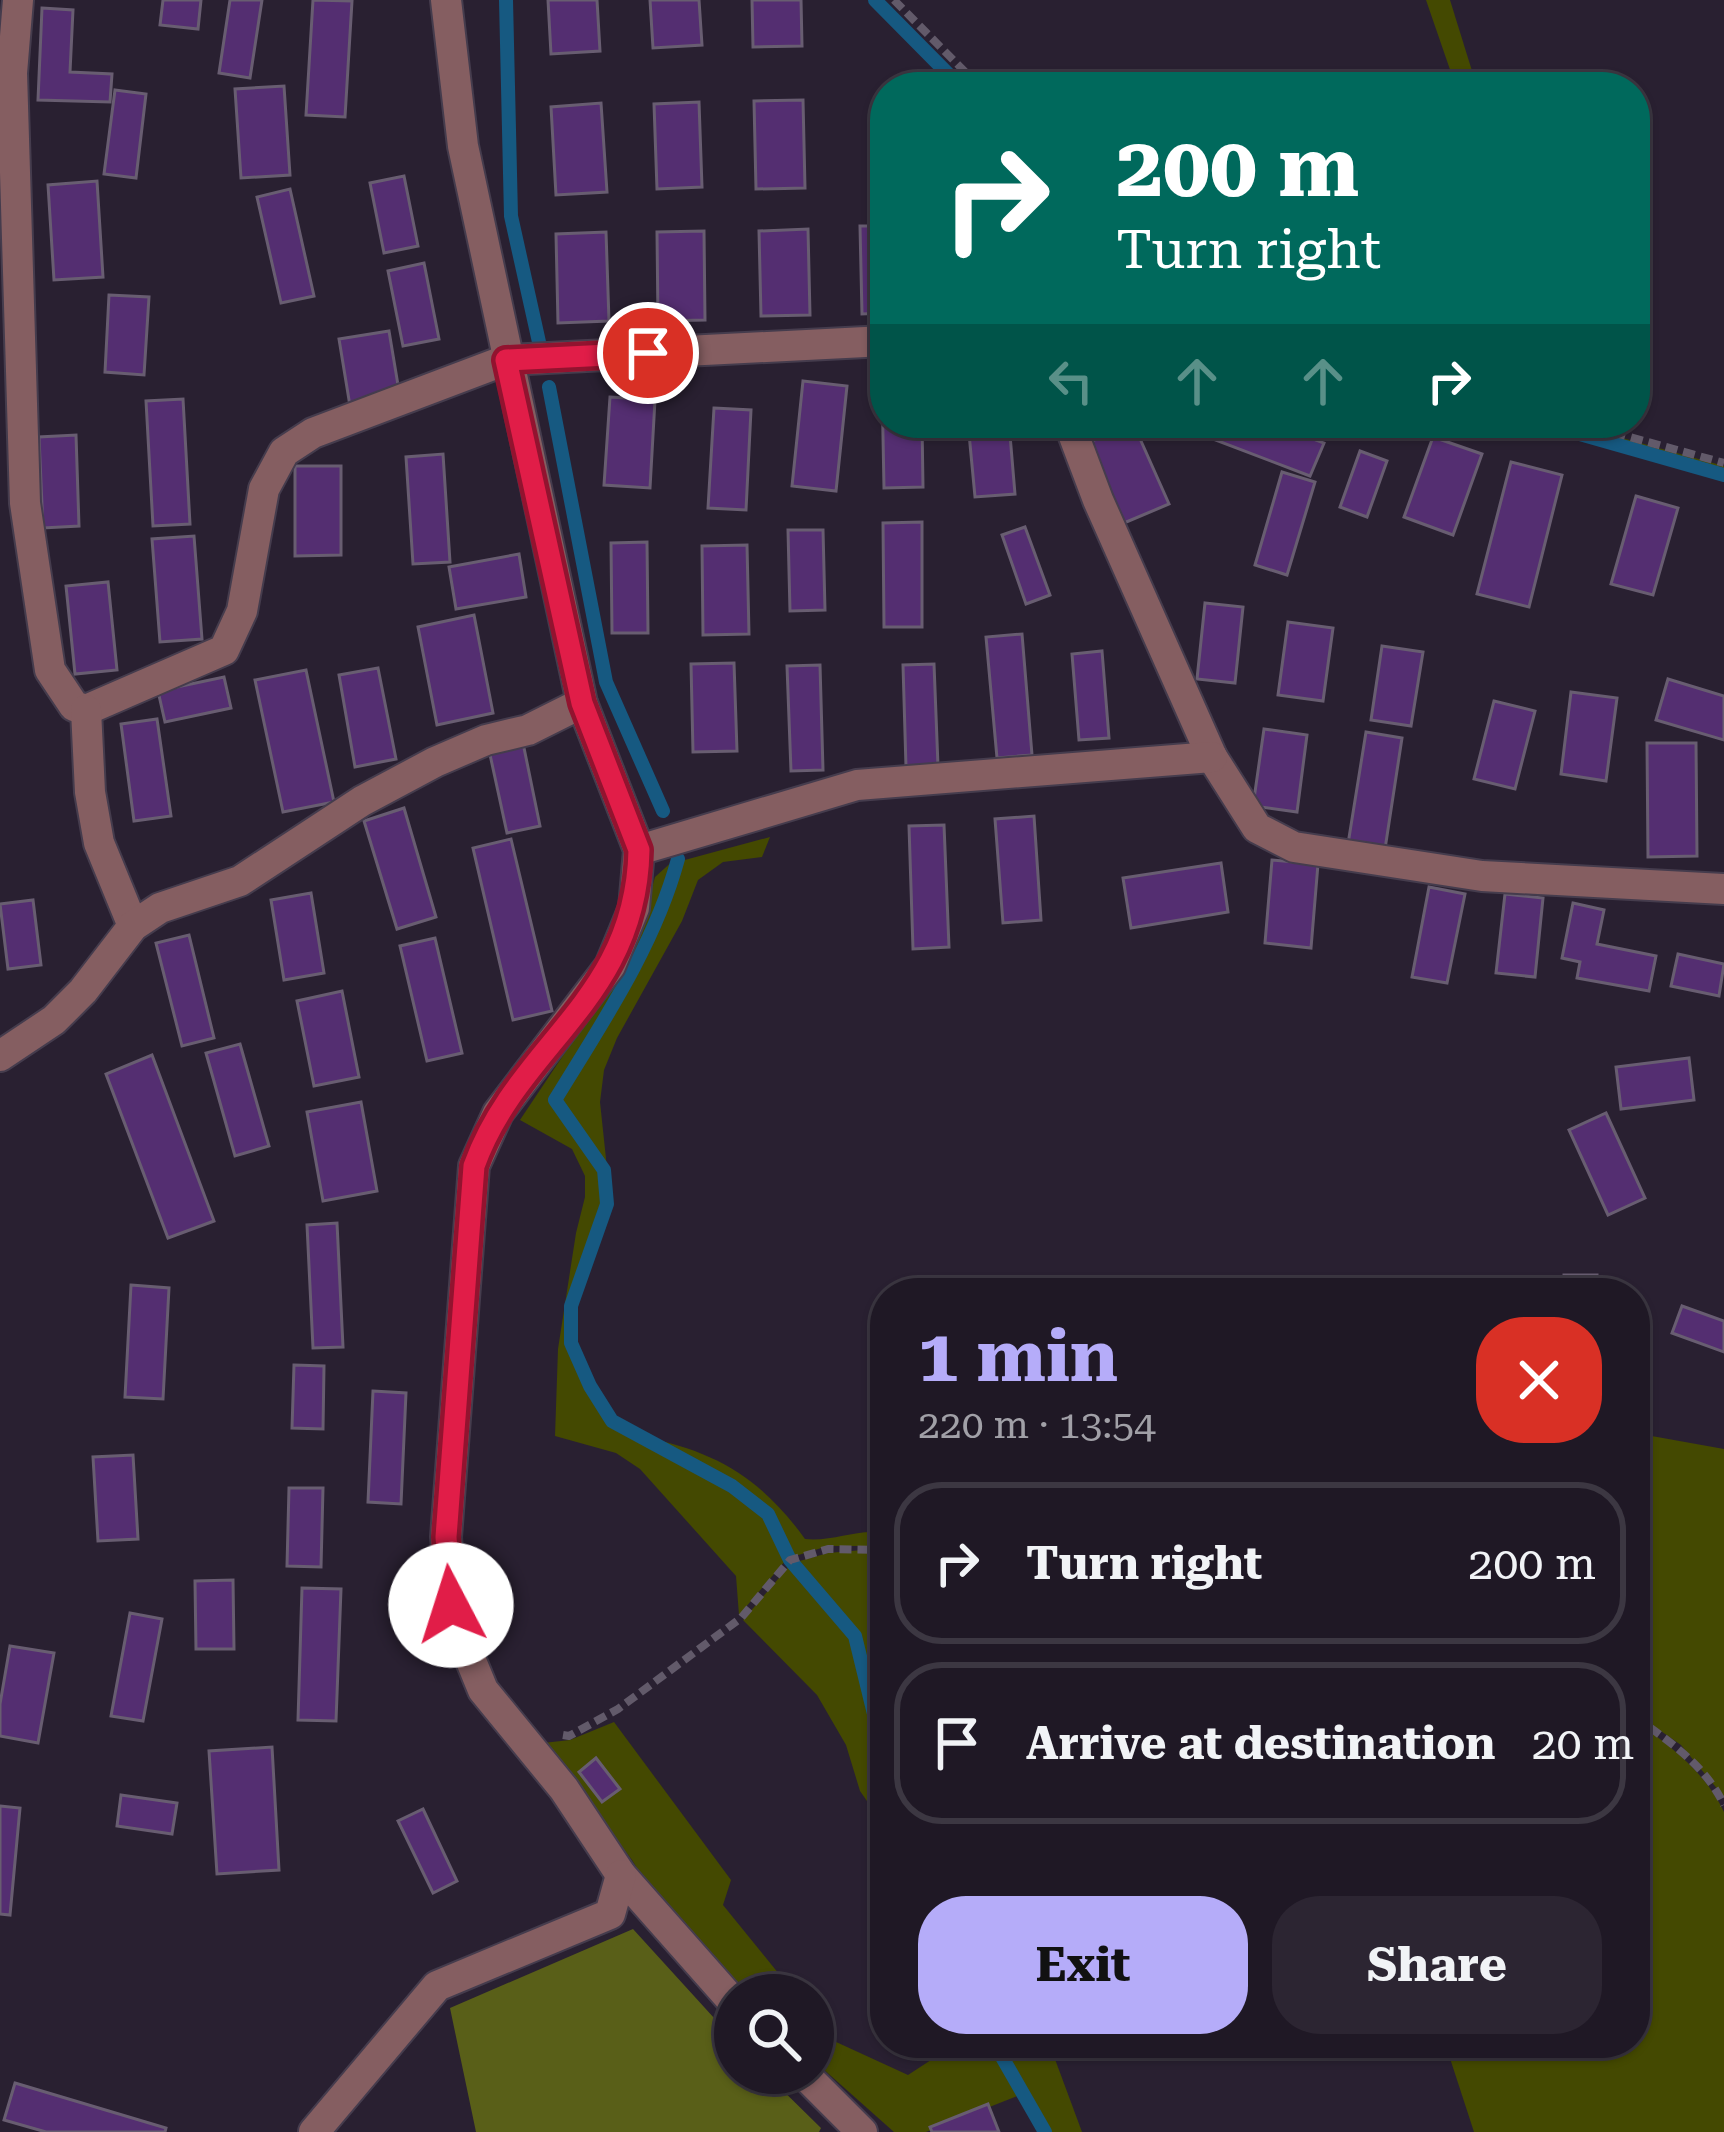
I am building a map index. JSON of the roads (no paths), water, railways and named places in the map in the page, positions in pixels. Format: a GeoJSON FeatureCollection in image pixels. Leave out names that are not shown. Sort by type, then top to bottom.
{"type":"FeatureCollection","features":[{"type":"Feature","properties":{"kind":"street"},"geometry":{"type":"LineString","coordinates":[[18,0],[12,73],[25,502],[50,670],[74,706],[86,710],[224,650],[242,611],[264,489],[284,452],[313,433],[506,360],[870,342]]}},
{"type":"Feature","properties":{"kind":"street"},"geometry":{"type":"LineString","coordinates":[[446,0],[463,146],[582,703],[639,850],[634,908],[610,966],[498,1113],[474,1166],[448,1495],[451,1605],[483,1690],[564,1789],[621,1875],[714,1980]]}},
{"type":"Feature","properties":{"kind":"street"},"geometry":{"type":"LineString","coordinates":[[1075,438],[1212,758],[1257,828],[1294,848],[1482,876],[1724,889]]}},
{"type":"Feature","properties":{"kind":"street"},"geometry":{"type":"LineString","coordinates":[[0,1056],[54,1020],[83,992],[133,926],[160,908],[240,881],[362,801],[435,762],[486,740],[528,730],[582,703]]}},
{"type":"Feature","properties":{"kind":"street"},"geometry":{"type":"LineString","coordinates":[[86,710],[90,792],[100,843],[133,926]]}},
{"type":"Feature","properties":{"kind":"street"},"geometry":{"type":"LineString","coordinates":[[639,850],[857,784],[1212,758]]}},
{"type":"Feature","properties":{"kind":"street"},"geometry":{"type":"LineString","coordinates":[[314,2132],[437,1986],[610,1914],[621,1875]]}},
{"type":"Feature","properties":{"kind":"street"},"geometry":{"type":"LineString","coordinates":[[824,2094],[862,2132]]}},
{"type":"Feature","properties":{"kind":"waterway"},"geometry":{"type":"LineString","coordinates":[[506,0],[511,216],[539,342]]}},
{"type":"Feature","properties":{"kind":"waterway"},"geometry":{"type":"LineString","coordinates":[[875,0],[946,72]]}},
{"type":"Feature","properties":{"kind":"waterway"},"geometry":{"type":"LineString","coordinates":[[549,387],[606,682],[663,811]]}},
{"type":"Feature","properties":{"kind":"waterway"},"geometry":{"type":"LineString","coordinates":[[1594,438],[1724,475]]}},
{"type":"Feature","properties":{"kind":"waterway"},"geometry":{"type":"LineString","coordinates":[[678,859],[641,954],[555,1100],[604,1170],[607,1204],[571,1306],[571,1343],[612,1421],[732,1486],[768,1514],[790,1560],[855,1636],[870,1698]]}},
{"type":"Feature","properties":{"kind":"waterway"},"geometry":{"type":"LineString","coordinates":[[1003,2058],[1045,2132]]}}]}
